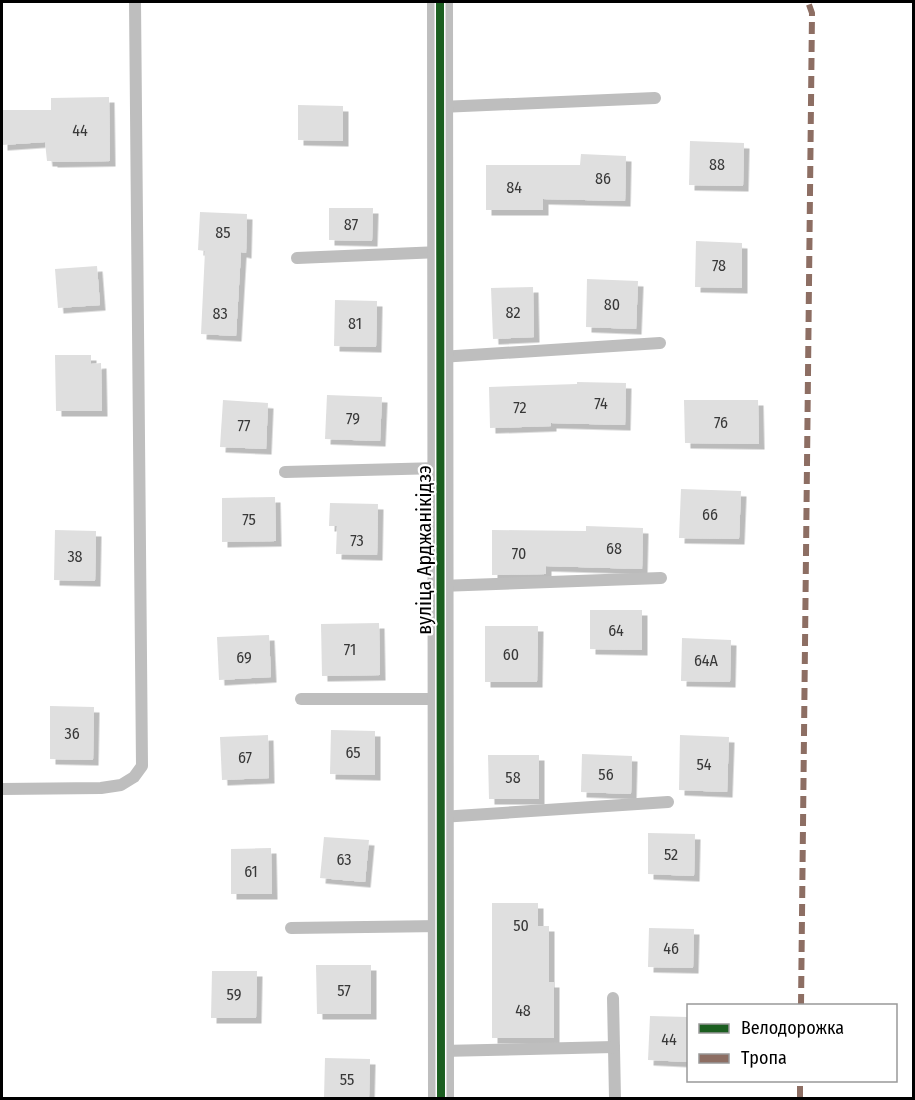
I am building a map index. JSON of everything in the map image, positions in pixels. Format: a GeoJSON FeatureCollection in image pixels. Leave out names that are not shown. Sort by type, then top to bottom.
{"type":"FeatureCollection","features":[{"type":"Feature","properties":{"kind":"street","name":"вуліца Арджанікідзэ"},"geometry":{"type":"LineString","coordinates":[[440,2],[441,1098]]}},
{"type":"Feature","properties":{"kind":"lane"},"geometry":{"type":"LineString","coordinates":[[2,789],[101,788],[121,785],[134,777],[141,766],[135,2]]}},
{"type":"Feature","properties":{"kind":"lane"},"geometry":{"type":"LineString","coordinates":[[440,106],[655,98]]}},
{"type":"Feature","properties":{"kind":"lane"},"geometry":{"type":"LineString","coordinates":[[297,258],[440,252]]}},
{"type":"Feature","properties":{"kind":"lane"},"geometry":{"type":"LineString","coordinates":[[440,357],[660,343]]}},
{"type":"Feature","properties":{"kind":"lane"},"geometry":{"type":"LineString","coordinates":[[285,472],[440,468]]}},
{"type":"Feature","properties":{"kind":"lane"},"geometry":{"type":"LineString","coordinates":[[441,586],[662,578]]}},
{"type":"Feature","properties":{"kind":"lane"},"geometry":{"type":"LineString","coordinates":[[301,699],[440,699]]}},
{"type":"Feature","properties":{"kind":"lane"},"geometry":{"type":"LineString","coordinates":[[441,817],[668,802]]}},
{"type":"Feature","properties":{"kind":"lane"},"geometry":{"type":"LineString","coordinates":[[291,928],[441,926]]}},
{"type":"Feature","properties":{"kind":"lane"},"geometry":{"type":"LineString","coordinates":[[613,998],[615,1098]]}},
{"type":"Feature","properties":{"kind":"lane"},"geometry":{"type":"LineString","coordinates":[[441,1051],[614,1047]]}},
{"type":"Feature","properties":{"kind":"building"},"geometry":{"type":"Polygon","coordinates":[[[109,97],[110,161],[52,162],[47,161],[45,142],[2,145],[2,110],[51,110],[51,98],[109,97]]]}},
{"type":"Feature","properties":{"kind":"building"},"geometry":{"type":"Polygon","coordinates":[[[298,105],[343,106],[343,141],[298,140],[298,105]]]}},
{"type":"Feature","properties":{"kind":"building"},"geometry":{"type":"Polygon","coordinates":[[[690,141],[744,143],[743,186],[689,185],[690,141]]]}},
{"type":"Feature","properties":{"kind":"building"},"geometry":{"type":"Polygon","coordinates":[[[581,154],[626,156],[625,201],[543,199],[543,210],[486,210],[486,165],[580,165],[581,154]]]}},
{"type":"Feature","properties":{"kind":"building"},"geometry":{"type":"Polygon","coordinates":[[[329,208],[373,208],[372,241],[329,240],[329,208]]]}},
{"type":"Feature","properties":{"kind":"building"},"geometry":{"type":"Polygon","coordinates":[[[200,212],[247,214],[246,253],[241,252],[236,336],[201,334],[205,251],[198,250],[200,212]]]}},
{"type":"Feature","properties":{"kind":"building"},"geometry":{"type":"Polygon","coordinates":[[[696,241],[742,243],[742,288],[695,287],[696,241]]]}},
{"type":"Feature","properties":{"kind":"building"},"geometry":{"type":"Polygon","coordinates":[[[97,266],[100,305],[58,308],[55,269],[97,266]]]}},
{"type":"Feature","properties":{"kind":"building"},"geometry":{"type":"Polygon","coordinates":[[[587,279],[638,281],[636,329],[586,327],[587,279]]]}},
{"type":"Feature","properties":{"kind":"building"},"geometry":{"type":"Polygon","coordinates":[[[533,287],[534,337],[493,339],[491,288],[533,287]]]}},
{"type":"Feature","properties":{"kind":"building"},"geometry":{"type":"Polygon","coordinates":[[[335,300],[377,301],[376,347],[334,346],[335,300]]]}},
{"type":"Feature","properties":{"kind":"building"},"geometry":{"type":"Polygon","coordinates":[[[55,355],[91,355],[91,364],[101,363],[102,411],[56,411],[55,355]]]}},
{"type":"Feature","properties":{"kind":"building"},"geometry":{"type":"Polygon","coordinates":[[[577,382],[626,383],[625,425],[551,423],[551,426],[490,428],[489,387],[577,384],[577,382]]]}},
{"type":"Feature","properties":{"kind":"building"},"geometry":{"type":"Polygon","coordinates":[[[327,395],[382,397],[380,441],[325,439],[327,395]]]}},
{"type":"Feature","properties":{"kind":"building"},"geometry":{"type":"Polygon","coordinates":[[[223,400],[268,403],[266,449],[220,447],[223,400]]]}},
{"type":"Feature","properties":{"kind":"building"},"geometry":{"type":"Polygon","coordinates":[[[684,400],[758,400],[759,444],[685,443],[684,400]]]}},
{"type":"Feature","properties":{"kind":"building"},"geometry":{"type":"Polygon","coordinates":[[[681,489],[741,491],[739,539],[679,538],[681,489]]]}},
{"type":"Feature","properties":{"kind":"building"},"geometry":{"type":"Polygon","coordinates":[[[275,497],[276,541],[222,542],[222,498],[275,497]]]}},
{"type":"Feature","properties":{"kind":"building"},"geometry":{"type":"Polygon","coordinates":[[[330,503],[378,504],[377,555],[336,554],[337,526],[329,526],[330,503]]]}},
{"type":"Feature","properties":{"kind":"building"},"geometry":{"type":"Polygon","coordinates":[[[586,526],[643,528],[642,569],[546,566],[546,574],[492,575],[492,530],[586,531],[586,526]]]}},
{"type":"Feature","properties":{"kind":"building"},"geometry":{"type":"Polygon","coordinates":[[[55,530],[96,531],[95,581],[54,580],[55,530]]]}},
{"type":"Feature","properties":{"kind":"building"},"geometry":{"type":"Polygon","coordinates":[[[590,610],[642,610],[642,650],[590,649],[590,610]]]}},
{"type":"Feature","properties":{"kind":"building"},"geometry":{"type":"Polygon","coordinates":[[[379,623],[380,675],[322,676],[321,624],[379,623]]]}},
{"type":"Feature","properties":{"kind":"building"},"geometry":{"type":"Polygon","coordinates":[[[485,626],[538,626],[537,682],[485,682],[485,626]]]}},
{"type":"Feature","properties":{"kind":"building"},"geometry":{"type":"Polygon","coordinates":[[[269,635],[271,677],[219,680],[217,637],[269,635]]]}},
{"type":"Feature","properties":{"kind":"building"},"geometry":{"type":"Polygon","coordinates":[[[682,638],[731,640],[730,682],[681,681],[682,638]]]}},
{"type":"Feature","properties":{"kind":"building"},"geometry":{"type":"Polygon","coordinates":[[[50,706],[94,707],[93,760],[50,759],[50,706]]]}},
{"type":"Feature","properties":{"kind":"building"},"geometry":{"type":"Polygon","coordinates":[[[331,730],[375,731],[375,775],[330,774],[331,730]]]}},
{"type":"Feature","properties":{"kind":"building"},"geometry":{"type":"Polygon","coordinates":[[[268,735],[269,778],[222,780],[220,737],[268,735]]]}},
{"type":"Feature","properties":{"kind":"building"},"geometry":{"type":"Polygon","coordinates":[[[680,735],[729,737],[727,792],[679,790],[680,735]]]}},
{"type":"Feature","properties":{"kind":"building"},"geometry":{"type":"Polygon","coordinates":[[[582,754],[632,756],[631,794],[581,792],[582,754]]]}},
{"type":"Feature","properties":{"kind":"building"},"geometry":{"type":"Polygon","coordinates":[[[488,755],[539,755],[539,799],[489,799],[488,755]]]}},
{"type":"Feature","properties":{"kind":"building"},"geometry":{"type":"Polygon","coordinates":[[[648,833],[695,834],[694,876],[648,874],[648,833]]]}},
{"type":"Feature","properties":{"kind":"building"},"geometry":{"type":"Polygon","coordinates":[[[324,837],[369,840],[365,882],[320,878],[324,837]]]}},
{"type":"Feature","properties":{"kind":"building"},"geometry":{"type":"Polygon","coordinates":[[[271,848],[272,894],[231,894],[231,849],[271,848]]]}},
{"type":"Feature","properties":{"kind":"building"},"geometry":{"type":"Polygon","coordinates":[[[492,903],[538,903],[538,926],[549,926],[549,982],[554,982],[554,1038],[492,1038],[492,903]]]}},
{"type":"Feature","properties":{"kind":"building"},"geometry":{"type":"Polygon","coordinates":[[[649,928],[694,929],[693,968],[648,967],[649,928]]]}},
{"type":"Feature","properties":{"kind":"building"},"geometry":{"type":"Polygon","coordinates":[[[316,965],[371,965],[371,1014],[317,1014],[316,965]]]}},
{"type":"Feature","properties":{"kind":"building"},"geometry":{"type":"Polygon","coordinates":[[[212,971],[257,971],[256,1018],[211,1018],[212,971]]]}},
{"type":"Feature","properties":{"kind":"building"},"geometry":{"type":"Polygon","coordinates":[[[650,1016],[687,1017],[687,1062],[648,1060],[650,1016]]]}},
{"type":"Feature","properties":{"kind":"building"},"geometry":{"type":"Polygon","coordinates":[[[325,1058],[370,1059],[369,1098],[324,1098],[325,1058]]]}},
{"type":"Feature","properties":{"kind":"marked path"},"geometry":{"type":"LineString","coordinates":[[801,1004],[812,13],[808,2]]}},
{"type":"Feature","properties":{"kind":"marked path"},"geometry":{"type":"LineString","coordinates":[[800,1082],[800,1098]]}},
{"type":"Feature","properties":{"kind":"cycle path"},"geometry":{"type":"LineString","coordinates":[[440,2],[441,1098]]}}]}
